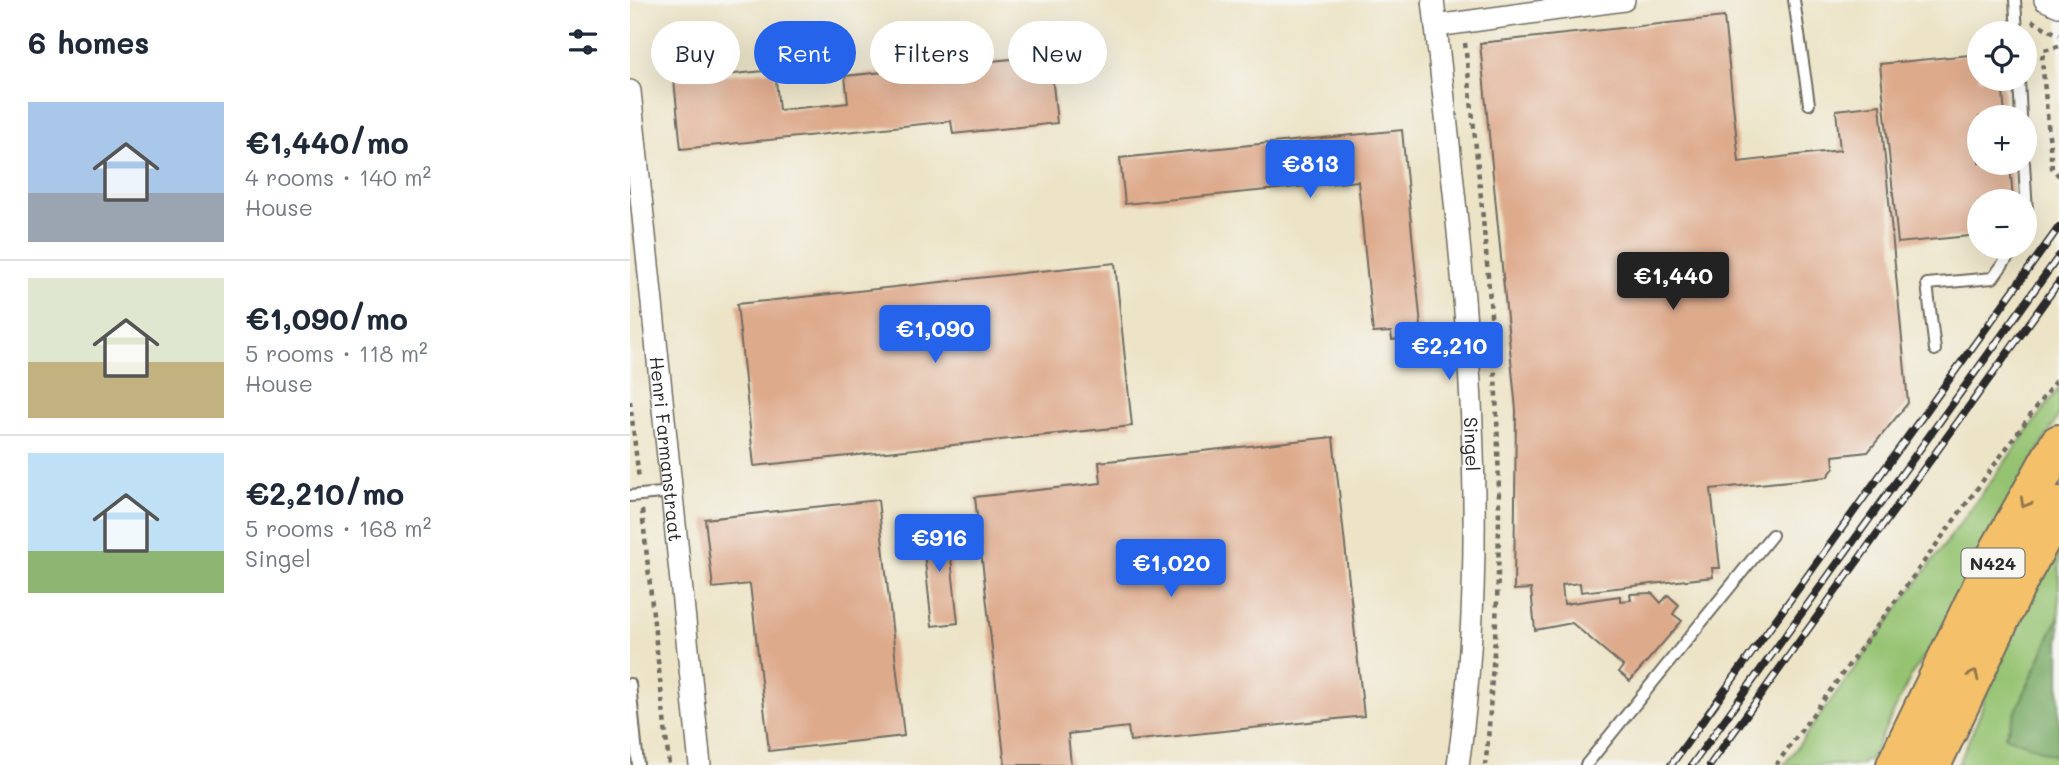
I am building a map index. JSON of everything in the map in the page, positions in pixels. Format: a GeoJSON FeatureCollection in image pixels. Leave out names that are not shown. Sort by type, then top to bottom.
{"type":"FeatureCollection","features":[{"type":"Feature","properties":{"kind":"highway","name":"N424"},"geometry":{"type":"LineString","coordinates":[[1896,765],[2000,549],[2059,444]]}},
{"type":"Feature","properties":{"kind":"highway","name":"N424"},"geometry":{"type":"LineString","coordinates":[[1931,765],[2021,575],[2059,506]]}},
{"type":"Feature","properties":{"kind":"street","name":"Singel"},"geometry":{"type":"LineString","coordinates":[[1433,0],[1463,280],[1474,441],[1474,575],[1458,765]]}},
{"type":"Feature","properties":{"kind":"street"},"geometry":{"type":"LineString","coordinates":[[1436,26],[1624,0]]}},
{"type":"Feature","properties":{"kind":"street"},"geometry":{"type":"LineString","coordinates":[[2045,0],[2059,6]]}},
{"type":"Feature","properties":{"kind":"street","name":"Henri Farmanstraat"},"geometry":{"type":"LineString","coordinates":[[630,91],[700,765]]}},
{"type":"Feature","properties":{"kind":"lane"},"geometry":{"type":"LineString","coordinates":[[1794,0],[1809,104]]}},
{"type":"Feature","properties":{"kind":"lane"},"geometry":{"type":"LineString","coordinates":[[2015,0],[2016,21]]}},
{"type":"Feature","properties":{"kind":"lane"},"geometry":{"type":"LineString","coordinates":[[1935,350],[1927,284],[1993,278],[2006,259]]}},
{"type":"Feature","properties":{"kind":"lane"},"geometry":{"type":"LineString","coordinates":[[635,495],[672,492]]}},
{"type":"Feature","properties":{"kind":"lane"},"geometry":{"type":"LineString","coordinates":[[1586,765],[1772,535]]}},
{"type":"Feature","properties":{"kind":"lane"},"geometry":{"type":"LineString","coordinates":[[630,684],[638,765]]}},
{"type":"Feature","properties":{"kind":"path"},"geometry":{"type":"LineString","coordinates":[[2029,20],[2059,35]]}},
{"type":"Feature","properties":{"kind":"path"},"geometry":{"type":"LineString","coordinates":[[2059,46],[2044,50],[2042,59],[2052,168],[2059,176]]}},
{"type":"Feature","properties":{"kind":"path"},"geometry":{"type":"LineString","coordinates":[[1776,765],[2059,376]]}},
{"type":"Feature","properties":{"kind":"path"},"geometry":{"type":"LineString","coordinates":[[630,401],[635,495],[669,765]]}},
{"type":"Feature","properties":{"kind":"green space"},"geometry":{"type":"Polygon","coordinates":[[[2059,388],[2059,415],[2000,518],[1945,628],[1912,674],[1870,760],[1865,760],[1861,765],[1784,765],[2059,388]]]}},
{"type":"Feature","properties":{"kind":"green space"},"geometry":{"type":"Polygon","coordinates":[[[2059,534],[2059,616],[2005,736],[2058,757],[2058,765],[1958,765],[1979,717],[1994,668],[2059,534]]]}},
{"type":"Feature","properties":{"kind":"green space"},"geometry":{"type":"Polygon","coordinates":[[[2059,616],[2059,756],[2058,757],[2005,736],[2059,616]]]}},
{"type":"Feature","properties":{"kind":"building"},"geometry":{"type":"Polygon","coordinates":[[[1724,17],[1739,162],[1840,150],[1836,110],[1880,105],[1908,403],[1868,452],[1833,456],[1834,468],[1827,477],[1711,489],[1720,568],[1712,568],[1713,577],[1581,592],[1580,583],[1562,585],[1564,604],[1620,596],[1620,601],[1631,600],[1630,594],[1652,593],[1661,603],[1668,595],[1679,605],[1673,614],[1682,621],[1630,681],[1619,672],[1623,666],[1572,623],[1535,630],[1531,589],[1514,590],[1516,410],[1480,43],[1724,17]]]}},
{"type":"Feature","properties":{"kind":"building"},"geometry":{"type":"Polygon","coordinates":[[[1967,55],[1967,91],[2003,91],[2004,105],[1967,105],[1967,175],[2011,175],[2012,189],[1967,189],[1967,236],[1898,243],[1880,64],[1967,55]]]}},
{"type":"Feature","properties":{"kind":"building"},"geometry":{"type":"Polygon","coordinates":[[[1008,59],[1008,84],[1053,84],[1057,123],[953,134],[951,121],[681,149],[674,84],[740,84],[740,73],[754,72],[754,84],[776,84],[779,110],[848,103],[846,84],[856,84],[856,75],[870,73],[870,84],[994,84],[994,61],[1008,59]]]}},
{"type":"Feature","properties":{"kind":"building"},"geometry":{"type":"Polygon","coordinates":[[[1402,130],[1422,337],[1392,340],[1391,332],[1373,333],[1358,181],[1125,204],[1120,158],[1402,130]]]}},
{"type":"Feature","properties":{"kind":"building"},"geometry":{"type":"Polygon","coordinates":[[[1115,263],[1132,426],[754,466],[737,304],[1115,263]]]}},
{"type":"Feature","properties":{"kind":"building"},"geometry":{"type":"Polygon","coordinates":[[[1333,437],[1364,716],[1130,741],[1128,727],[1068,734],[1071,765],[1005,765],[975,497],[1101,483],[1099,462],[1333,437]]]}},
{"type":"Feature","properties":{"kind":"building"},"geometry":{"type":"Polygon","coordinates":[[[878,500],[904,736],[769,751],[750,584],[713,588],[705,519],[878,500]]]}},
{"type":"Feature","properties":{"kind":"building"},"geometry":{"type":"Polygon","coordinates":[[[947,522],[958,623],[932,626],[921,524],[947,522]]]}},
{"type":"Feature","properties":{"kind":"railway"},"geometry":{"type":"LineString","coordinates":[[1671,765],[2059,227]]}},
{"type":"Feature","properties":{"kind":"railway"},"geometry":{"type":"LineString","coordinates":[[1692,765],[2059,256]]}},
{"type":"Feature","properties":{"kind":"railway"},"geometry":{"type":"LineString","coordinates":[[1710,765],[2059,282]]}}]}
